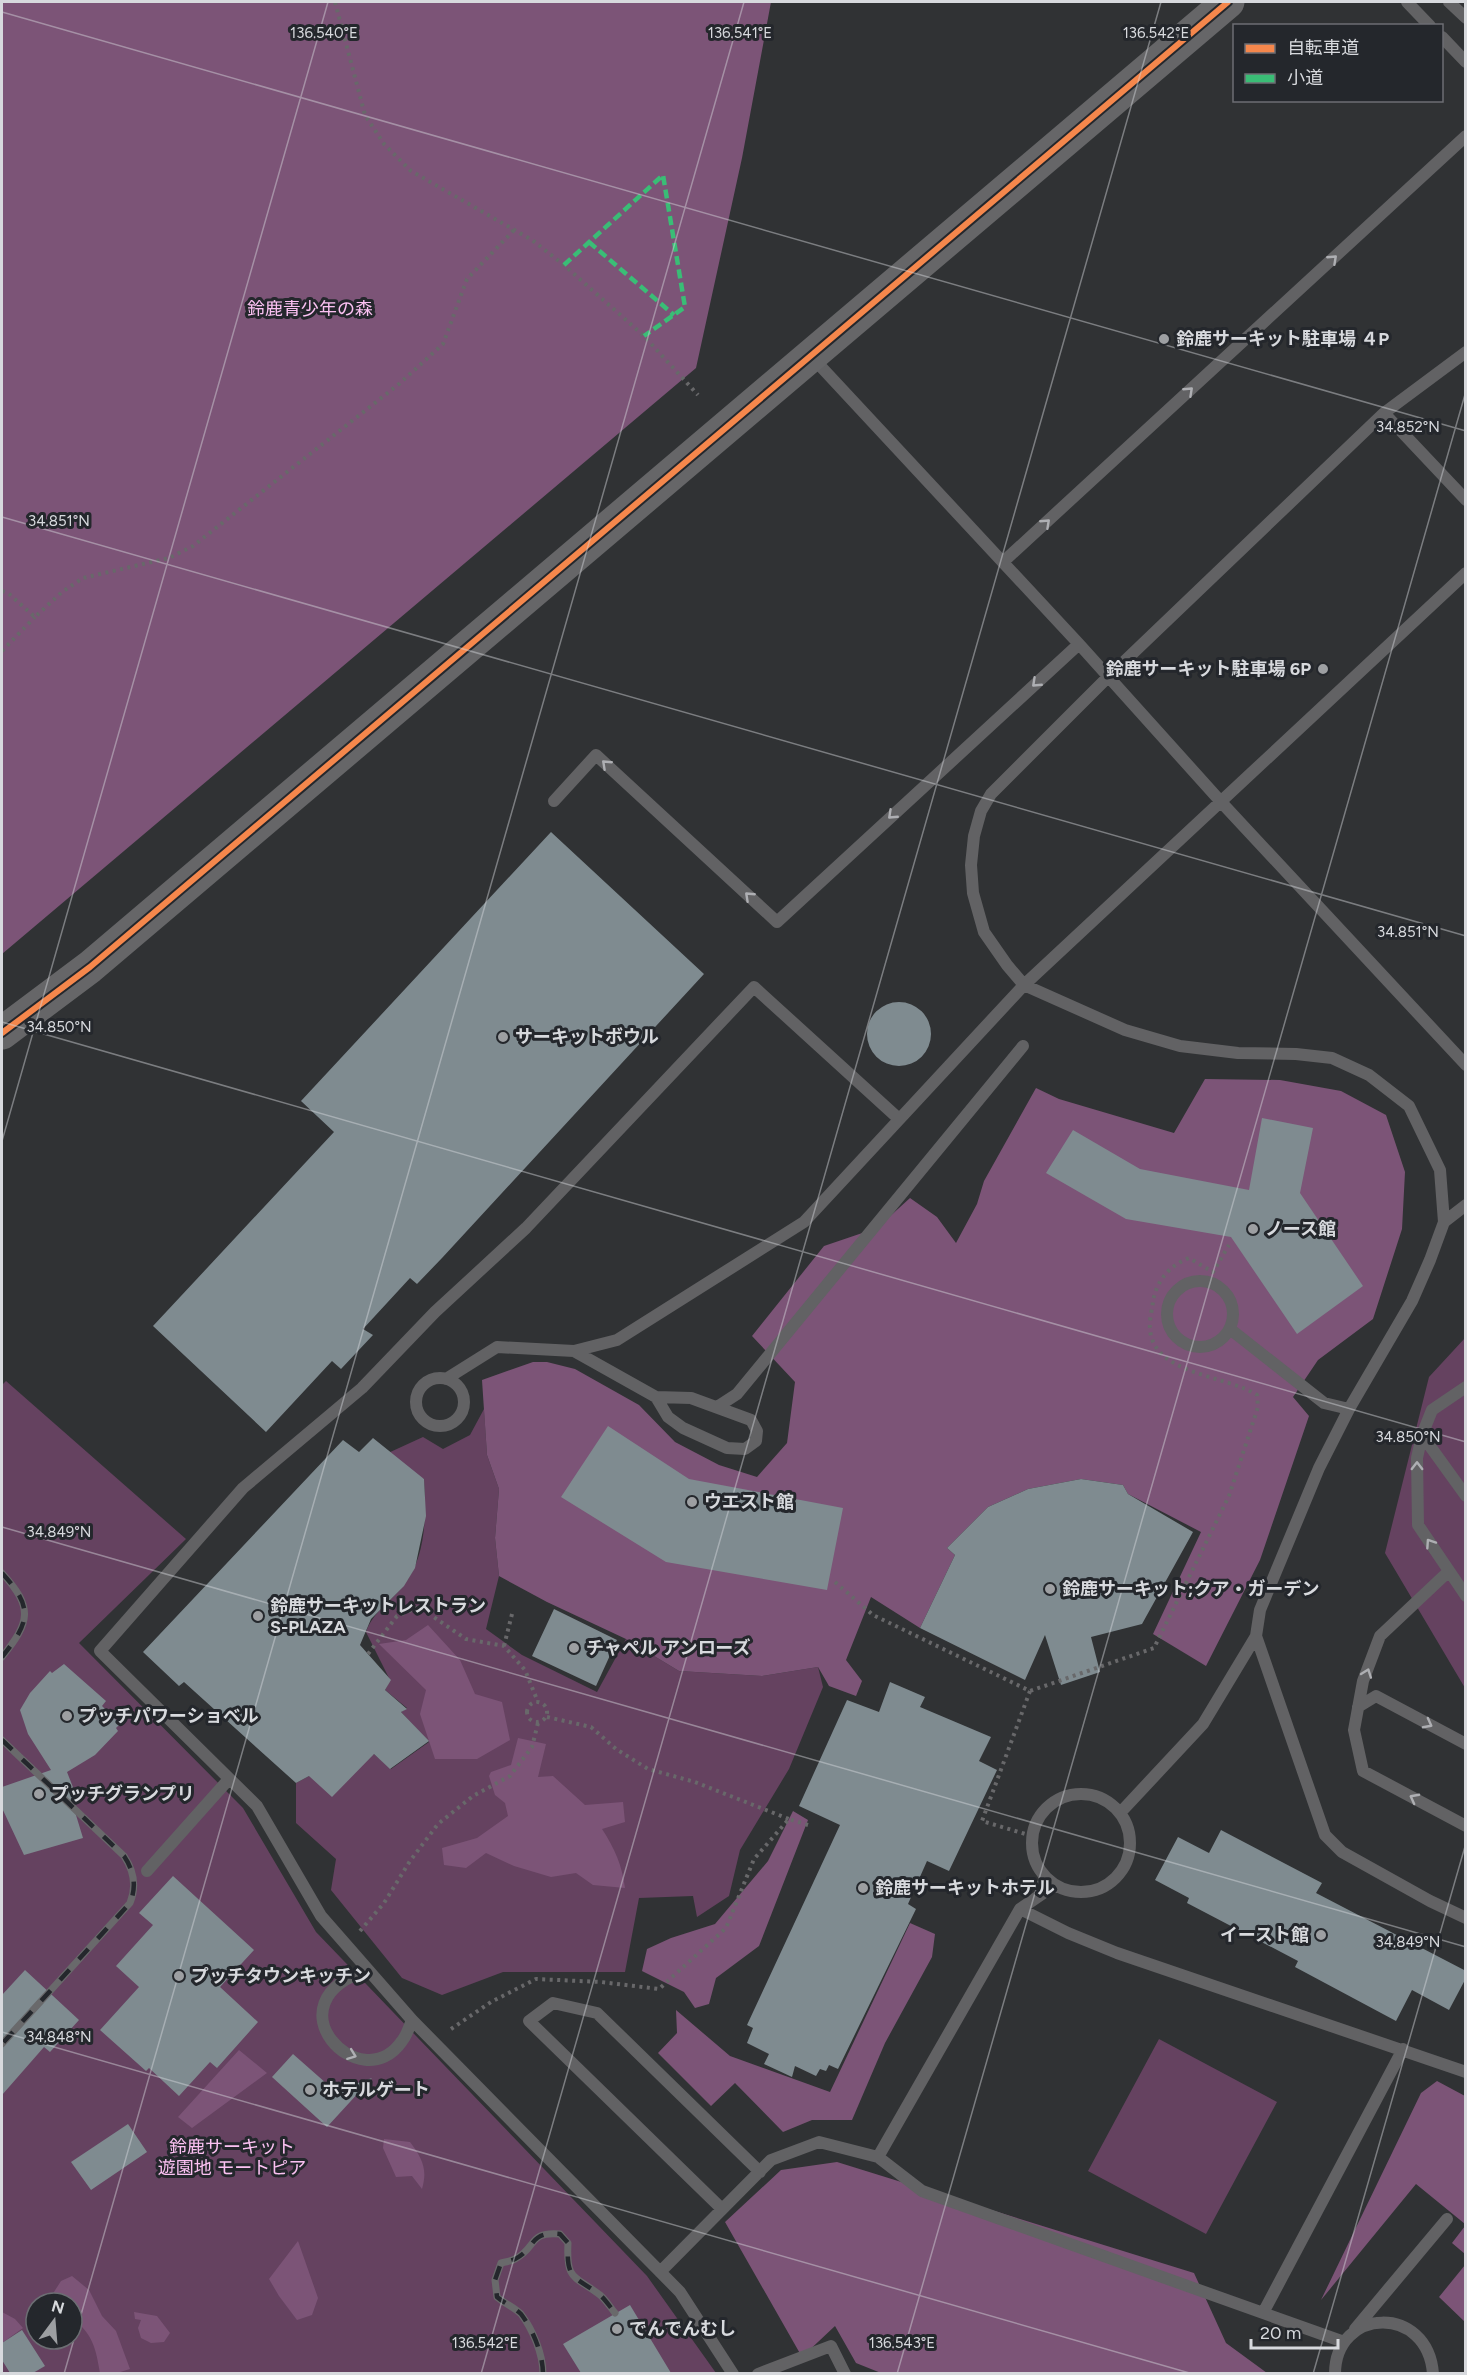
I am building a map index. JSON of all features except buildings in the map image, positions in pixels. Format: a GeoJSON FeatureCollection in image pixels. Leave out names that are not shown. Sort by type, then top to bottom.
{"type":"FeatureCollection","features":[{"type":"Feature","properties":{"kind":"street"},"geometry":{"type":"LineString","coordinates":[[2,1033],[90,967],[1228,2]]}},
{"type":"Feature","properties":{"kind":"lane"},"geometry":{"type":"LineString","coordinates":[[1407,2],[1428,24]]}},
{"type":"Feature","properties":{"kind":"lane"},"geometry":{"type":"LineString","coordinates":[[1449,2],[1466,18]]}},
{"type":"Feature","properties":{"kind":"lane"},"geometry":{"type":"LineString","coordinates":[[1443,38],[1466,62]]}},
{"type":"Feature","properties":{"kind":"lane"},"geometry":{"type":"LineString","coordinates":[[1003,562],[1466,136]]}},
{"type":"Feature","properties":{"kind":"lane"},"geometry":{"type":"LineString","coordinates":[[1120,1813],[1203,1724],[1256,1636],[1260,1610],[1319,1468],[1349,1409],[1412,1301],[1430,1260],[1444,1222],[1440,1170],[1425,1134],[1409,1106],[1369,1076],[1332,1058],[1296,1054],[1238,1053],[1180,1046],[1125,1030],[1024,985],[984,932],[973,893],[971,865],[981,811],[991,794],[1108,677],[1384,413],[1466,352]]}},
{"type":"Feature","properties":{"kind":"lane"},"geometry":{"type":"LineString","coordinates":[[810,356],[1079,644],[1222,803],[1466,1065]]}},
{"type":"Feature","properties":{"kind":"lane"},"geometry":{"type":"LineString","coordinates":[[1384,413],[1466,500]]}},
{"type":"Feature","properties":{"kind":"lane"},"geometry":{"type":"LineString","coordinates":[[446,1379],[497,1347],[574,1351],[617,1340],[804,1222],[1024,985],[1067,943],[1222,803],[1466,573]]}},
{"type":"Feature","properties":{"kind":"lane"},"geometry":{"type":"LineString","coordinates":[[554,801],[596,755],[777,922],[1079,644]]}},
{"type":"Feature","properties":{"kind":"lane"},"geometry":{"type":"LineString","coordinates":[[733,2373],[680,2292],[433,2042],[321,1916],[257,1806],[100,1651],[243,1488],[362,1388],[435,1312],[526,1228],[754,987],[899,1119]]}},
{"type":"Feature","properties":{"kind":"lane"},"geometry":{"type":"LineString","coordinates":[[717,1407],[737,1394],[1023,1046]]}},
{"type":"Feature","properties":{"kind":"lane"},"geometry":{"type":"LineString","coordinates":[[1444,1222],[1466,1204]]}},
{"type":"Feature","properties":{"kind":"lane"},"geometry":{"type":"LineString","coordinates":[[1198,1281],[1220,1288],[1228,1296],[1232,1307],[1233,1318],[1230,1329],[1224,1338],[1206,1347],[1185,1344],[1176,1338],[1167,1319],[1170,1299],[1178,1290],[1198,1281]]}},
{"type":"Feature","properties":{"kind":"lane"},"geometry":{"type":"LineString","coordinates":[[1230,1329],[1324,1403],[1349,1409]]}},
{"type":"Feature","properties":{"kind":"lane"},"geometry":{"type":"LineString","coordinates":[[574,1351],[656,1397],[691,1398],[751,1420],[757,1431],[756,1441],[745,1449],[727,1448],[683,1428],[668,1417],[656,1397]]}},
{"type":"Feature","properties":{"kind":"lane"},"geometry":{"type":"LineString","coordinates":[[1466,1387],[1432,1410],[1422,1435],[1417,1458],[1418,1525],[1466,1596]]}},
{"type":"Feature","properties":{"kind":"lane"},"geometry":{"type":"LineString","coordinates":[[1422,1435],[1466,1496]]}},
{"type":"Feature","properties":{"kind":"lane"},"geometry":{"type":"LineString","coordinates":[[1449,1571],[1380,1636],[1363,1682],[1354,1730],[1363,1771],[1466,1826]]}},
{"type":"Feature","properties":{"kind":"lane"},"geometry":{"type":"LineString","coordinates":[[1256,1636],[1325,1834],[1342,1851],[1430,1901],[1466,1918]]}},
{"type":"Feature","properties":{"kind":"lane"},"geometry":{"type":"LineString","coordinates":[[1358,1707],[1376,1696],[1466,1744]]}},
{"type":"Feature","properties":{"kind":"lane"},"geometry":{"type":"LineString","coordinates":[[147,1871],[229,1779]]}},
{"type":"Feature","properties":{"kind":"lane"},"geometry":{"type":"LineString","coordinates":[[1075,1795],[1092,1796],[1107,1802],[1120,1813],[1127,1828],[1130,1845],[1126,1862],[1118,1876],[1105,1887],[1090,1892],[1074,1892],[1055,1885],[1037,1866],[1032,1851],[1032,1836],[1037,1821],[1046,1808],[1058,1799],[1075,1795]]}},
{"type":"Feature","properties":{"kind":"lane"},"geometry":{"type":"LineString","coordinates":[[878,2157],[1020,1909],[1055,1885]]}},
{"type":"Feature","properties":{"kind":"lane"},"geometry":{"type":"LineString","coordinates":[[1020,1909],[1068,1933],[1117,1953],[1466,2072]]}},
{"type":"Feature","properties":{"kind":"lane"},"geometry":{"type":"LineString","coordinates":[[368,1970],[349,1976],[336,1984],[327,1996],[323,2010],[324,2025],[329,2039],[339,2050],[351,2057],[365,2060],[379,2058],[392,2052],[402,2042],[412,2020]]}},
{"type":"Feature","properties":{"kind":"lane"},"geometry":{"type":"LineString","coordinates":[[722,2209],[529,2020],[552,2002],[597,2013],[760,2172]]}},
{"type":"Feature","properties":{"kind":"lane"},"geometry":{"type":"LineString","coordinates":[[1263,2313],[1403,2049]]}},
{"type":"Feature","properties":{"kind":"lane"},"geometry":{"type":"LineString","coordinates":[[660,2272],[771,2160],[819,2142],[878,2157],[922,2191],[1263,2313],[1347,2339]]}},
{"type":"Feature","properties":{"kind":"lane"},"geometry":{"type":"LineString","coordinates":[[1335,2373],[1335,2363],[1347,2339],[1447,2219]]}},
{"type":"Feature","properties":{"kind":"lane"},"geometry":{"type":"LineString","coordinates":[[1347,2339],[1362,2327],[1378,2322],[1395,2323],[1410,2329],[1423,2341],[1431,2356],[1433,2373]]}},
{"type":"Feature","properties":{"kind":"lane"},"geometry":{"type":"LineString","coordinates":[[758,2373],[831,2346],[845,2373]]}},
{"type":"Feature","properties":{"kind":"path"},"geometry":{"type":"LineString","coordinates":[[335,2],[365,115],[384,144],[411,171],[532,240],[556,258],[626,320],[698,394]]}},
{"type":"Feature","properties":{"kind":"path"},"geometry":{"type":"LineString","coordinates":[[2,651],[62,592],[83,579],[170,558],[194,546],[399,384],[443,344],[467,279],[514,230]]}},
{"type":"Feature","properties":{"kind":"path"},"geometry":{"type":"LineString","coordinates":[[2,591],[8,593],[36,617]]}},
{"type":"Feature","properties":{"kind":"path"},"geometry":{"type":"LineString","coordinates":[[835,1582],[873,1615],[1030,1691],[1154,1648],[1228,1496],[1258,1407],[1257,1395],[1247,1388],[1178,1367],[1153,1345],[1150,1329],[1154,1296],[1165,1273],[1179,1262],[1189,1258],[1213,1272],[1229,1245]]}},
{"type":"Feature","properties":{"kind":"path"},"geometry":{"type":"LineString","coordinates":[[368,1654],[397,1616],[419,1607],[466,1639],[504,1646],[525,1670],[538,1702],[547,1707],[547,1717]]}},
{"type":"Feature","properties":{"kind":"path"},"geometry":{"type":"LineString","coordinates":[[504,1646],[512,1614]]}},
{"type":"Feature","properties":{"kind":"path"},"geometry":{"type":"LineString","coordinates":[[1030,1691],[982,1821],[1032,1836]]}},
{"type":"Feature","properties":{"kind":"path"},"geometry":{"type":"LineString","coordinates":[[538,1702],[530,1705],[527,1712],[531,1721],[538,1723]]}},
{"type":"Feature","properties":{"kind":"path"},"geometry":{"type":"LineString","coordinates":[[346,1944],[364,1928],[384,1903],[410,1861],[438,1824],[473,1796],[510,1776],[532,1747],[538,1723],[547,1717],[591,1727],[616,1749],[648,1769],[695,1782],[808,1825]]}},
{"type":"Feature","properties":{"kind":"path"},"geometry":{"type":"LineString","coordinates":[[433,2042],[491,2001],[536,1979],[601,1982],[659,1989],[726,1928],[754,1859],[789,1819]]}},
{"type":"Feature","properties":{"kind":"green space","name":"鈴鹿青少年の森"},"geometry":{"type":"Polygon","coordinates":[[[2,2],[771,2],[742,158],[696,368],[2,954],[2,2]]]}},
{"type":"Feature","properties":{"kind":"green space"},"geometry":{"type":"Polygon","coordinates":[[[1205,1079],[1280,1080],[1341,1091],[1386,1115],[1405,1172],[1402,1229],[1373,1319],[1318,1360],[1293,1397],[1309,1416],[1260,1560],[1206,1666],[1153,1634],[1201,1532],[1128,1494],[1123,1485],[1081,1479],[1028,1489],[988,1507],[947,1548],[955,1555],[920,1628],[871,1597],[846,1660],[862,1681],[856,1696],[829,1686],[818,1667],[762,1676],[679,1671],[626,1639],[547,1602],[499,1576],[495,1538],[499,1489],[487,1455],[482,1380],[533,1362],[547,1362],[575,1369],[639,1405],[675,1442],[719,1465],[757,1477],[787,1443],[795,1382],[752,1336],[824,1246],[877,1228],[910,1198],[937,1217],[956,1243],[977,1204],[984,1181],[1036,1088],[1059,1099],[1174,1133],[1205,1079]]]}},
{"type":"Feature","properties":{"kind":"green space"},"geometry":{"type":"Polygon","coordinates":[[[1465,1338],[1465,1688],[1385,1553],[1429,1377],[1465,1338]]]}},
{"type":"Feature","properties":{"kind":"green space","name":"鈴鹿サーキット 遊園地 モートピア"},"geometry":{"type":"Polygon","coordinates":[[[6,1381],[186,1539],[79,1643],[243,1808],[316,1932],[647,2276],[716,2373],[2,2374],[2,1385],[6,1381]]]}},
{"type":"Feature","properties":{"kind":"green space"},"geometry":{"type":"Polygon","coordinates":[[[484,1409],[487,1455],[499,1489],[495,1538],[499,1576],[486,1629],[522,1655],[597,1692],[626,1639],[679,1671],[762,1676],[818,1667],[823,1687],[789,1769],[740,1850],[729,1896],[697,1917],[693,1896],[639,1898],[625,1972],[503,1972],[442,1995],[402,1978],[331,1890],[336,1859],[296,1823],[296,1783],[309,1776],[374,1754],[391,1769],[429,1742],[401,1712],[407,1708],[385,1690],[390,1680],[366,1632],[377,1613],[403,1586],[417,1562],[425,1521],[424,1479],[375,1459],[423,1437],[443,1449],[470,1435],[484,1409]]]}},
{"type":"Feature","properties":{"kind":"green space"},"geometry":{"type":"Polygon","coordinates":[[[428,1625],[460,1660],[475,1694],[502,1702],[510,1740],[477,1759],[435,1759],[420,1714],[426,1690],[379,1644],[406,1640],[428,1625]]]}},
{"type":"Feature","properties":{"kind":"green space"},"geometry":{"type":"Polygon","coordinates":[[[518,1738],[546,1744],[538,1777],[553,1776],[585,1805],[623,1802],[625,1822],[602,1829],[617,1857],[625,1888],[593,1885],[576,1873],[551,1877],[514,1866],[486,1853],[466,1868],[444,1865],[442,1848],[477,1838],[508,1816],[505,1803],[495,1795],[489,1776],[491,1772],[511,1765],[518,1738]]]}},
{"type":"Feature","properties":{"kind":"green space"},"geometry":{"type":"Polygon","coordinates":[[[793,1811],[808,1820],[759,1946],[716,1978],[709,2004],[695,2008],[684,1992],[642,1971],[647,1949],[671,1938],[715,1924],[768,1861],[793,1811]]]}},
{"type":"Feature","properties":{"kind":"green space"},"geometry":{"type":"Polygon","coordinates":[[[910,1923],[935,1934],[932,1957],[885,2043],[852,2120],[812,2120],[783,2132],[735,2083],[711,2106],[658,2053],[677,2033],[676,2010],[730,2056],[830,2092],[910,1923]]]}},
{"type":"Feature","properties":{"kind":"green space"},"geometry":{"type":"Polygon","coordinates":[[[1159,2039],[1277,2102],[1206,2234],[1088,2171],[1159,2039]]]}},
{"type":"Feature","properties":{"kind":"green space"},"geometry":{"type":"Polygon","coordinates":[[[239,2050],[267,2073],[192,2128],[178,2117],[239,2050]]]}},
{"type":"Feature","properties":{"kind":"green space"},"geometry":{"type":"Polygon","coordinates":[[[1437,2081],[1465,2096],[1465,2224],[1416,2184],[1321,2300],[1421,2093],[1437,2081]]]}},
{"type":"Feature","properties":{"kind":"green space"},"geometry":{"type":"Polygon","coordinates":[[[384,2139],[410,2142],[423,2164],[422,2189],[412,2176],[396,2177],[383,2148],[384,2139]]]}},
{"type":"Feature","properties":{"kind":"green space"},"geometry":{"type":"Polygon","coordinates":[[[837,2162],[1194,2273],[1226,2343],[1267,2373],[881,2373],[856,2363],[835,2326],[802,2357],[725,2222],[781,2170],[837,2162]]]}},
{"type":"Feature","properties":{"kind":"green space"},"geometry":{"type":"Polygon","coordinates":[[[1465,2226],[1465,2254],[1452,2243],[1465,2226]]]}},
{"type":"Feature","properties":{"kind":"green space"},"geometry":{"type":"Polygon","coordinates":[[[298,2241],[318,2298],[312,2315],[297,2320],[269,2279],[298,2241]]]}},
{"type":"Feature","properties":{"kind":"green space"},"geometry":{"type":"Polygon","coordinates":[[[1465,2265],[1465,2322],[1439,2297],[1465,2265]]]}},
{"type":"Feature","properties":{"kind":"green space"},"geometry":{"type":"Polygon","coordinates":[[[72,2276],[89,2290],[102,2316],[116,2331],[130,2369],[117,2373],[100,2373],[92,2342],[84,2329],[84,2291],[55,2291],[61,2281],[72,2276]]]}},
{"type":"Feature","properties":{"kind":"green space"},"geometry":{"type":"Polygon","coordinates":[[[2,2312],[15,2319],[23,2328],[2,2343],[2,2312]]]}},
{"type":"Feature","properties":{"kind":"green space"},"geometry":{"type":"Polygon","coordinates":[[[134,2312],[157,2316],[170,2333],[164,2342],[151,2343],[141,2338],[138,2328],[141,2320],[135,2319],[134,2312]]]}},
{"type":"Feature","properties":{"kind":"railway"},"geometry":{"type":"LineString","coordinates":[[2,1573],[19,1596],[24,1615],[18,1634],[2,1657]]}},
{"type":"Feature","properties":{"kind":"railway"},"geometry":{"type":"LineString","coordinates":[[2,1740],[124,1856],[130,1867],[134,1885],[130,1903],[2,2044]]}},
{"type":"Feature","properties":{"kind":"railway"},"geometry":{"type":"LineString","coordinates":[[543,2374],[539,2350],[525,2320],[519,2312],[497,2297],[495,2280],[501,2263],[522,2255],[534,2241],[543,2235],[560,2234],[568,2243],[570,2271],[578,2280],[600,2295],[615,2313]]}},
{"type":"Feature","properties":{"kind":"marked path"},"geometry":{"type":"LineString","coordinates":[[564,265],[663,175],[685,307],[644,336]]}},
{"type":"Feature","properties":{"kind":"marked path"},"geometry":{"type":"LineString","coordinates":[[589,242],[674,315]]}},
{"type":"Feature","properties":{"kind":"cycle path"},"geometry":{"type":"LineString","coordinates":[[2,1033],[90,967],[1228,2]]}},
{"type":"Feature","properties":{"kind":"place","name":"鈴鹿サーキット駐車場 ４P"},"geometry":{"type":"Point","coordinates":[1164,339]}},
{"type":"Feature","properties":{"kind":"place","name":"鈴鹿サーキット駐車場 6P"},"geometry":{"type":"Point","coordinates":[1323,669]}},
{"type":"Feature","properties":{"kind":"place","name":"サーキットボウル"},"geometry":{"type":"Point","coordinates":[503,1037]}},
{"type":"Feature","properties":{"kind":"place","name":"ノース館"},"geometry":{"type":"Point","coordinates":[1253,1229]}},
{"type":"Feature","properties":{"kind":"place","name":"ウエスト館"},"geometry":{"type":"Point","coordinates":[692,1502]}},
{"type":"Feature","properties":{"kind":"place","name":"鈴鹿サーキット;クア・ガーデン"},"geometry":{"type":"Point","coordinates":[1050,1589]}},
{"type":"Feature","properties":{"kind":"place","name":"鈴鹿サーキットレストラン S-PLAZA"},"geometry":{"type":"Point","coordinates":[258,1616]}},
{"type":"Feature","properties":{"kind":"place","name":"チャペル アンローズ"},"geometry":{"type":"Point","coordinates":[574,1648]}},
{"type":"Feature","properties":{"kind":"place","name":"プッチパワーショベル"},"geometry":{"type":"Point","coordinates":[67,1716]}},
{"type":"Feature","properties":{"kind":"place","name":"プッチグランプリ"},"geometry":{"type":"Point","coordinates":[39,1794]}},
{"type":"Feature","properties":{"kind":"place","name":"鈴鹿サーキットホテル"},"geometry":{"type":"Point","coordinates":[863,1888]}},
{"type":"Feature","properties":{"kind":"place","name":"イースト館"},"geometry":{"type":"Point","coordinates":[1321,1935]}},
{"type":"Feature","properties":{"kind":"place","name":"プッチタウンキッチン"},"geometry":{"type":"Point","coordinates":[179,1976]}},
{"type":"Feature","properties":{"kind":"place","name":"ホテルゲート"},"geometry":{"type":"Point","coordinates":[310,2090]}},
{"type":"Feature","properties":{"kind":"place","name":"でんでんむし"},"geometry":{"type":"Point","coordinates":[617,2329]}}]}
